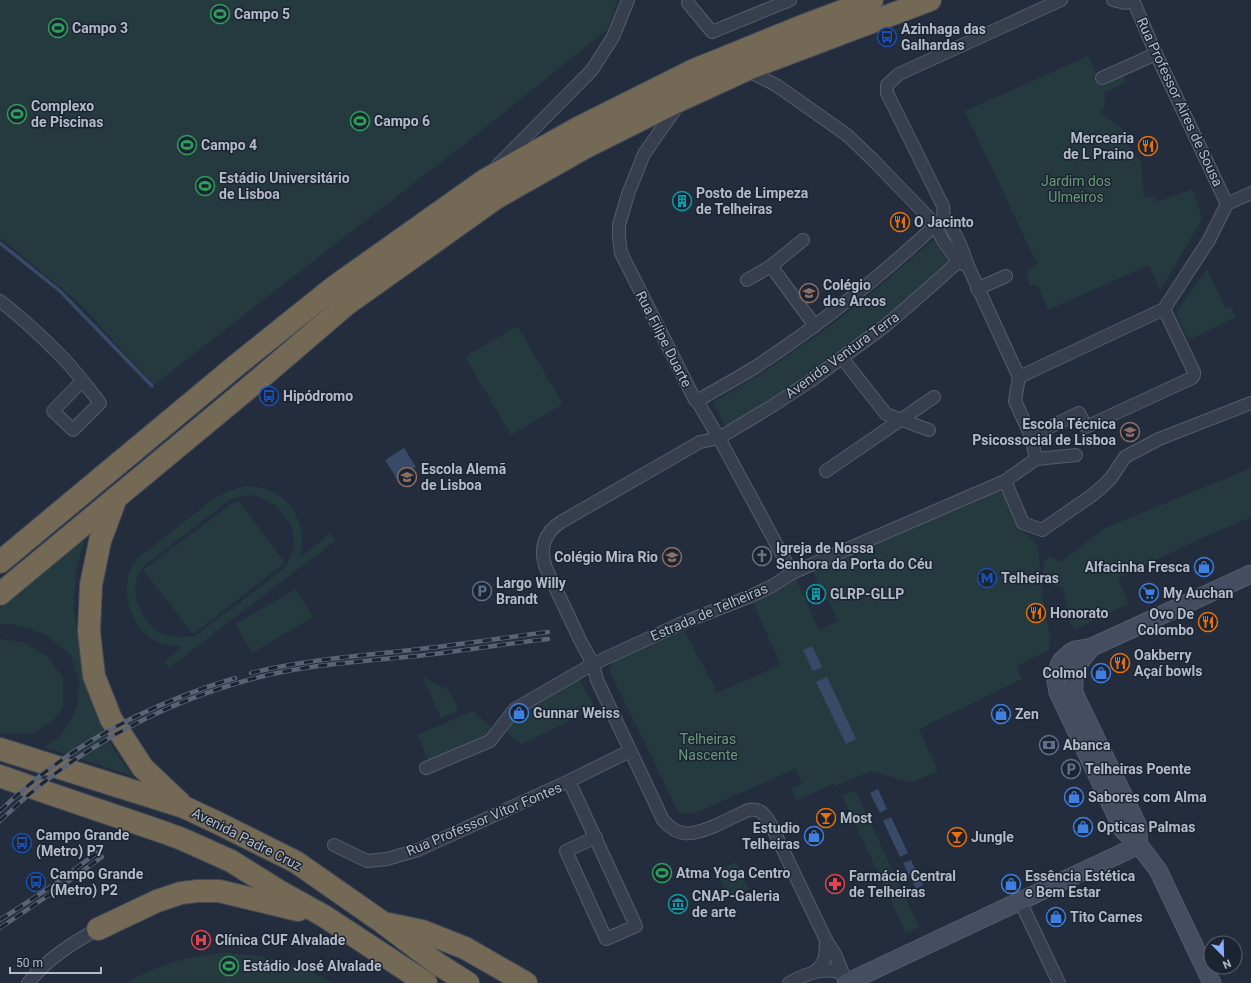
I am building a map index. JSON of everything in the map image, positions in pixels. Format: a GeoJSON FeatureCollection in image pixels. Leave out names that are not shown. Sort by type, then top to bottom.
{"type":"FeatureCollection","features":[{"type":"Feature","properties":{"kind":"highway"},"geometry":{"type":"LineString","coordinates":[[0,562],[334,287],[485,180],[578,128],[694,70],[805,25],[872,0]]}},
{"type":"Feature","properties":{"kind":"highway"},"geometry":{"type":"LineString","coordinates":[[0,594],[347,304],[496,198],[586,147],[682,99],[746,70],[930,0]]}},
{"type":"Feature","properties":{"kind":"highway"},"geometry":{"type":"LineString","coordinates":[[116,498],[100,541],[91,585],[89,631],[94,676],[111,719],[143,768],[184,807]]}},
{"type":"Feature","properties":{"kind":"highway"},"geometry":{"type":"LineString","coordinates":[[0,546],[44,525]]}},
{"type":"Feature","properties":{"kind":"highway","name":"Avenida Padre Cruz"},"geometry":{"type":"LineString","coordinates":[[0,748],[184,807],[296,862],[382,922],[435,962],[468,983]]}},
{"type":"Feature","properties":{"kind":"highway","name":"Avenida Padre Cruz"},"geometry":{"type":"LineString","coordinates":[[0,776],[182,839],[231,861],[279,891],[324,916],[426,983]]}},
{"type":"Feature","properties":{"kind":"highway"},"geometry":{"type":"LineString","coordinates":[[0,789],[45,792]]}},
{"type":"Feature","properties":{"kind":"highway"},"geometry":{"type":"LineString","coordinates":[[98,929],[157,901],[181,893],[198,890],[219,891],[324,916]]}},
{"type":"Feature","properties":{"kind":"highway"},"geometry":{"type":"LineString","coordinates":[[382,922],[422,931],[465,948],[526,983]]}},
{"type":"Feature","properties":{"kind":"highway"},"geometry":{"type":"LineString","coordinates":[[422,931],[497,983]]}},
{"type":"Feature","properties":{"kind":"street"},"geometry":{"type":"LineString","coordinates":[[485,180],[546,115],[592,70],[613,36],[628,0]]}},
{"type":"Feature","properties":{"kind":"street"},"geometry":{"type":"LineString","coordinates":[[688,4],[712,32],[790,0]]}},
{"type":"Feature","properties":{"kind":"street"},"geometry":{"type":"LineString","coordinates":[[1061,0],[898,74],[887,85],[887,93],[943,206],[940,221],[942,239],[963,264],[977,289],[1019,377],[1015,401],[1031,436],[1036,459],[1076,455]]}},
{"type":"Feature","properties":{"kind":"street"},"geometry":{"type":"LineString","coordinates":[[1113,0],[1125,3],[1133,0]]}},
{"type":"Feature","properties":{"kind":"street","name":"Rua Professor Aires de Sousa"},"geometry":{"type":"LineString","coordinates":[[1133,0],[1156,54],[1227,204]]}},
{"type":"Feature","properties":{"kind":"street"},"geometry":{"type":"LineString","coordinates":[[1102,78],[1156,54]]}},
{"type":"Feature","properties":{"kind":"street"},"geometry":{"type":"LineString","coordinates":[[746,70],[776,84],[847,135],[940,221]]}},
{"type":"Feature","properties":{"kind":"street","name":"Rua Filipe Duarte"},"geometry":{"type":"LineString","coordinates":[[682,99],[644,154],[628,194],[619,225],[621,254],[695,400],[719,438],[792,573]]}},
{"type":"Feature","properties":{"kind":"street"},"geometry":{"type":"LineString","coordinates":[[1019,377],[1164,309],[1209,240],[1227,204],[1251,193]]}},
{"type":"Feature","properties":{"kind":"street"},"geometry":{"type":"LineString","coordinates":[[697,401],[756,366],[815,326],[877,278],[940,221]]}},
{"type":"Feature","properties":{"kind":"street"},"geometry":{"type":"LineString","coordinates":[[747,280],[770,266],[803,240]]}},
{"type":"Feature","properties":{"kind":"street","name":"Avenida Ventura Terra"},"geometry":{"type":"LineString","coordinates":[[826,940],[767,817],[762,812],[753,809],[748,810],[699,833],[679,832],[663,820],[597,680],[593,664],[580,642],[543,561],[542,548],[546,536],[550,530],[560,522],[700,442],[719,438],[769,408],[842,358],[885,326],[921,295],[963,264]]}},
{"type":"Feature","properties":{"kind":"street"},"geometry":{"type":"LineString","coordinates":[[770,266],[815,326]]}},
{"type":"Feature","properties":{"kind":"street"},"geometry":{"type":"LineString","coordinates":[[977,289],[1006,276]]}},
{"type":"Feature","properties":{"kind":"street"},"geometry":{"type":"LineString","coordinates":[[0,301],[57,351],[82,381]]}},
{"type":"Feature","properties":{"kind":"street"},"geometry":{"type":"LineString","coordinates":[[1031,436],[1079,413],[1086,427],[1192,378],[1194,376],[1194,372],[1164,309]]}},
{"type":"Feature","properties":{"kind":"street"},"geometry":{"type":"LineString","coordinates":[[842,358],[886,414],[929,430]]}},
{"type":"Feature","properties":{"kind":"street"},"geometry":{"type":"LineString","coordinates":[[826,471],[934,397]]}},
{"type":"Feature","properties":{"kind":"street"},"geometry":{"type":"LineString","coordinates":[[1005,481],[1023,522],[1042,530],[1102,487],[1111,478],[1125,457],[1159,439],[1251,403]]}},
{"type":"Feature","properties":{"kind":"street","name":"Estrada de Telheiras"},"geometry":{"type":"LineString","coordinates":[[426,768],[490,740],[515,709],[593,664],[682,623],[751,596],[772,586],[792,573],[1005,481],[1036,459]]}},
{"type":"Feature","properties":{"kind":"street"},"geometry":{"type":"LineString","coordinates":[[1212,983],[1158,870],[1143,849],[1123,830],[1058,692],[1054,676],[1061,662],[1075,650],[1092,647],[1250,578]]}},
{"type":"Feature","properties":{"kind":"street"},"geometry":{"type":"LineString","coordinates":[[1092,647],[1079,662],[1073,680],[1074,693],[1137,824],[1143,849]]}},
{"type":"Feature","properties":{"kind":"street","name":"Rua Professor Vítor Fontes"},"geometry":{"type":"LineString","coordinates":[[334,846],[367,861],[387,859],[418,850],[569,782],[630,751]]}},
{"type":"Feature","properties":{"kind":"street"},"geometry":{"type":"LineString","coordinates":[[569,782],[596,837],[636,926],[606,939],[566,851],[596,837]]}},
{"type":"Feature","properties":{"kind":"street"},"geometry":{"type":"LineString","coordinates":[[869,983],[1022,906],[1143,849]]}},
{"type":"Feature","properties":{"kind":"street"},"geometry":{"type":"LineString","coordinates":[[847,981],[1022,906]]}},
{"type":"Feature","properties":{"kind":"street"},"geometry":{"type":"LineString","coordinates":[[1022,906],[1059,983]]}},
{"type":"Feature","properties":{"kind":"street"},"geometry":{"type":"LineString","coordinates":[[28,983],[41,968],[66,948],[98,929]]}},
{"type":"Feature","properties":{"kind":"street"},"geometry":{"type":"LineString","coordinates":[[788,983],[814,972],[822,965],[825,958],[826,940]]}},
{"type":"Feature","properties":{"kind":"street"},"geometry":{"type":"LineString","coordinates":[[826,940],[836,956],[847,981]]}},
{"type":"Feature","properties":{"kind":"street"},"geometry":{"type":"LineString","coordinates":[[397,964],[412,983]]}},
{"type":"Feature","properties":{"kind":"street"},"geometry":{"type":"LineString","coordinates":[[814,972],[829,971],[847,981]]}},
{"type":"Feature","properties":{"kind":"green space","name":"Estádio Universitário de Lisboa"},"geometry":{"type":"Polygon","coordinates":[[[0,0],[618,0],[608,29],[476,135],[154,385],[79,303],[0,238],[0,0]]]}},
{"type":"Feature","properties":{"kind":"green space","name":"Jardim dos Ulmeiros"},"geometry":{"type":"Polygon","coordinates":[[[1088,56],[1097,76],[1119,67],[1126,82],[1104,93],[1106,104],[1100,112],[1121,127],[1126,137],[1128,146],[1141,161],[1144,198],[1154,196],[1156,202],[1193,189],[1202,219],[1160,291],[1149,265],[1048,310],[1038,286],[1030,285],[1026,271],[1037,264],[965,111],[1088,56]]]}},
{"type":"Feature","properties":{"kind":"green space"},"geometry":{"type":"Polygon","coordinates":[[[933,240],[948,262],[918,291],[844,350],[805,377],[729,425],[725,425],[714,404],[715,401],[772,366],[827,328],[872,293],[933,240]]]}},
{"type":"Feature","properties":{"kind":"green space"},"geometry":{"type":"Polygon","coordinates":[[[1207,269],[1225,308],[1230,306],[1236,317],[1189,340],[1177,316],[1178,309],[1207,269]]]}},
{"type":"Feature","properties":{"kind":"green space"},"geometry":{"type":"Polygon","coordinates":[[[517,326],[563,404],[511,435],[465,357],[517,326]]]}},
{"type":"Feature","properties":{"kind":"green space"},"geometry":{"type":"Polygon","coordinates":[[[1251,468],[1251,517],[1202,538],[1118,578],[1128,604],[1074,630],[1070,622],[1063,587],[1052,586],[1043,573],[1044,562],[1050,556],[1061,562],[1105,528],[1251,468]]]}},
{"type":"Feature","properties":{"kind":"green space"},"geometry":{"type":"Polygon","coordinates":[[[246,486],[258,487],[273,492],[290,505],[300,525],[302,547],[300,558],[331,533],[336,540],[169,668],[164,662],[182,647],[155,641],[138,625],[133,617],[127,598],[130,570],[139,557],[215,498],[229,491],[246,486]],[[249,495],[231,499],[143,567],[138,575],[136,583],[135,592],[137,602],[145,619],[159,632],[176,637],[195,636],[284,569],[294,546],[294,536],[291,527],[282,512],[267,501],[249,495]]]}},
{"type":"Feature","properties":{"kind":"green space","name":"Telheiras Nascente"},"geometry":{"type":"Polygon","coordinates":[[[997,491],[1003,494],[1014,510],[1018,527],[1033,540],[1038,547],[1043,600],[1050,636],[1049,650],[1016,666],[1022,679],[919,729],[938,771],[911,783],[871,771],[835,786],[833,784],[797,800],[792,789],[802,784],[795,769],[695,813],[679,813],[610,672],[613,661],[683,629],[716,689],[714,690],[716,693],[781,665],[751,599],[795,577],[819,630],[838,621],[823,589],[821,590],[812,568],[927,518],[963,507],[988,492],[997,491]]]}},
{"type":"Feature","properties":{"kind":"green space"},"geometry":{"type":"Polygon","coordinates":[[[238,499],[285,563],[193,634],[143,570],[238,499]]]}},
{"type":"Feature","properties":{"kind":"green space"},"geometry":{"type":"Polygon","coordinates":[[[87,532],[76,568],[74,609],[85,681],[103,731],[117,755],[133,776],[44,747],[59,737],[71,721],[78,702],[79,681],[71,655],[44,634],[13,624],[0,624],[0,608],[87,532]]]}},
{"type":"Feature","properties":{"kind":"green space"},"geometry":{"type":"Polygon","coordinates":[[[296,589],[313,617],[252,653],[235,624],[296,589]]]}},
{"type":"Feature","properties":{"kind":"green space"},"geometry":{"type":"Polygon","coordinates":[[[0,639],[23,642],[47,656],[63,678],[63,706],[53,721],[32,734],[0,734],[0,639]]]}},
{"type":"Feature","properties":{"kind":"green space"},"geometry":{"type":"Polygon","coordinates":[[[422,676],[434,684],[447,688],[459,710],[441,718],[422,676]]]}},
{"type":"Feature","properties":{"kind":"green space"},"geometry":{"type":"Polygon","coordinates":[[[580,679],[595,708],[522,744],[507,733],[511,724],[520,714],[580,679]]]}},
{"type":"Feature","properties":{"kind":"green space"},"geometry":{"type":"Polygon","coordinates":[[[473,711],[492,728],[488,738],[430,763],[417,735],[473,711]]]}},
{"type":"Feature","properties":{"kind":"green space"},"geometry":{"type":"Polygon","coordinates":[[[855,790],[919,927],[906,933],[842,796],[855,790]]]}},
{"type":"Feature","properties":{"kind":"green space"},"geometry":{"type":"Polygon","coordinates":[[[736,862],[749,889],[729,898],[717,871],[736,862]]]}},
{"type":"Feature","properties":{"kind":"green space","name":"Estádio José Alvalade"},"geometry":{"type":"Polygon","coordinates":[[[223,953],[252,955],[279,960],[306,970],[332,983],[126,983],[149,971],[173,962],[197,956],[223,953]]]}},
{"type":"Feature","properties":{"kind":"water"},"geometry":{"type":"Polygon","coordinates":[[[404,448],[416,467],[397,479],[385,460],[404,448]]]}},
{"type":"Feature","properties":{"kind":"water"},"geometry":{"type":"Polygon","coordinates":[[[812,646],[822,667],[813,671],[803,650],[812,646]]]}},
{"type":"Feature","properties":{"kind":"water"},"geometry":{"type":"Polygon","coordinates":[[[827,677],[856,739],[846,744],[816,682],[827,677]]]}},
{"type":"Feature","properties":{"kind":"water"},"geometry":{"type":"Polygon","coordinates":[[[878,789],[887,809],[880,813],[870,793],[878,789]]]}},
{"type":"Feature","properties":{"kind":"water"},"geometry":{"type":"Polygon","coordinates":[[[891,817],[908,853],[900,857],[883,821],[891,817]]]}},
{"type":"Feature","properties":{"kind":"water"},"geometry":{"type":"Polygon","coordinates":[[[911,860],[923,885],[916,889],[903,863],[911,860]]]}},
{"type":"Feature","properties":{"kind":"waterway"},"geometry":{"type":"LineString","coordinates":[[0,243],[60,291],[152,386]]}},
{"type":"Feature","properties":{"kind":"railway"},"geometry":{"type":"LineString","coordinates":[[251,673],[351,656],[429,648],[548,632]]}},
{"type":"Feature","properties":{"kind":"railway"},"geometry":{"type":"LineString","coordinates":[[0,821],[53,775],[112,736],[175,705],[241,682],[262,676],[306,668],[350,662],[417,656],[548,639]]}},
{"type":"Feature","properties":{"kind":"railway"},"geometry":{"type":"LineString","coordinates":[[0,811],[25,788],[52,767],[110,730],[171,701],[235,678]]}},
{"type":"Feature","properties":{"kind":"railway"},"geometry":{"type":"LineString","coordinates":[[0,920],[52,886],[98,852]]}},
{"type":"Feature","properties":{"kind":"railway"},"geometry":{"type":"LineString","coordinates":[[0,928],[102,857]]}},
{"type":"Feature","properties":{"kind":"place","name":"Campo 5"},"geometry":{"type":"Point","coordinates":[220,14]}},
{"type":"Feature","properties":{"kind":"place","name":"Campo 3"},"geometry":{"type":"Point","coordinates":[58,28]}},
{"type":"Feature","properties":{"kind":"place","name":"Azinhaga das Galhardas"},"geometry":{"type":"Point","coordinates":[887,37]}},
{"type":"Feature","properties":{"kind":"place","name":"Complexo de Piscinas"},"geometry":{"type":"Point","coordinates":[17,114]}},
{"type":"Feature","properties":{"kind":"place","name":"Campo 6"},"geometry":{"type":"Point","coordinates":[360,121]}},
{"type":"Feature","properties":{"kind":"place","name":"Campo 4"},"geometry":{"type":"Point","coordinates":[187,145]}},
{"type":"Feature","properties":{"kind":"place","name":"Mercearia de L Praino"},"geometry":{"type":"Point","coordinates":[1148,146]}},
{"type":"Feature","properties":{"kind":"place","name":"Estádio Universitário de Lisboa"},"geometry":{"type":"Point","coordinates":[205,186]}},
{"type":"Feature","properties":{"kind":"place","name":"Posto de Limpeza de Telheiras"},"geometry":{"type":"Point","coordinates":[682,201]}},
{"type":"Feature","properties":{"kind":"place","name":"O Jacinto"},"geometry":{"type":"Point","coordinates":[900,222]}},
{"type":"Feature","properties":{"kind":"place","name":"Colégio dos Arcos"},"geometry":{"type":"Point","coordinates":[809,293]}},
{"type":"Feature","properties":{"kind":"place","name":"Hipódromo"},"geometry":{"type":"Point","coordinates":[269,396]}},
{"type":"Feature","properties":{"kind":"place","name":"Escola Técnica Psicossocial de Lisboa"},"geometry":{"type":"Point","coordinates":[1130,432]}},
{"type":"Feature","properties":{"kind":"place","name":"Escola Alemã de Lisboa"},"geometry":{"type":"Point","coordinates":[407,477]}},
{"type":"Feature","properties":{"kind":"place","name":"Igreja de Nossa Senhora da Porta do Céu"},"geometry":{"type":"Point","coordinates":[762,556]}},
{"type":"Feature","properties":{"kind":"place","name":"Colégio Mira Rio"},"geometry":{"type":"Point","coordinates":[672,557]}},
{"type":"Feature","properties":{"kind":"place","name":"Alfacinha Fresca"},"geometry":{"type":"Point","coordinates":[1204,567]}},
{"type":"Feature","properties":{"kind":"place","name":"Telheiras"},"geometry":{"type":"Point","coordinates":[987,578]}},
{"type":"Feature","properties":{"kind":"place","name":"Largo Willy Brandt"},"geometry":{"type":"Point","coordinates":[482,591]}},
{"type":"Feature","properties":{"kind":"place","name":"My Auchan"},"geometry":{"type":"Point","coordinates":[1149,593]}},
{"type":"Feature","properties":{"kind":"place","name":"GLRP-GLLP"},"geometry":{"type":"Point","coordinates":[816,594]}},
{"type":"Feature","properties":{"kind":"place","name":"Honorato"},"geometry":{"type":"Point","coordinates":[1036,613]}},
{"type":"Feature","properties":{"kind":"place","name":"Ovo De Colombo"},"geometry":{"type":"Point","coordinates":[1208,622]}},
{"type":"Feature","properties":{"kind":"place","name":"Oakberry Açaí bowls"},"geometry":{"type":"Point","coordinates":[1120,663]}},
{"type":"Feature","properties":{"kind":"place","name":"Colmol"},"geometry":{"type":"Point","coordinates":[1101,673]}},
{"type":"Feature","properties":{"kind":"place","name":"Gunnar Weiss"},"geometry":{"type":"Point","coordinates":[519,713]}},
{"type":"Feature","properties":{"kind":"place","name":"Zen"},"geometry":{"type":"Point","coordinates":[1001,714]}},
{"type":"Feature","properties":{"kind":"place","name":"Abanca"},"geometry":{"type":"Point","coordinates":[1049,745]}},
{"type":"Feature","properties":{"kind":"place","name":"Telheiras Poente"},"geometry":{"type":"Point","coordinates":[1071,769]}},
{"type":"Feature","properties":{"kind":"place","name":"Sabores com Alma"},"geometry":{"type":"Point","coordinates":[1074,797]}},
{"type":"Feature","properties":{"kind":"place","name":"Most"},"geometry":{"type":"Point","coordinates":[826,818]}},
{"type":"Feature","properties":{"kind":"place","name":"Opticas Palmas"},"geometry":{"type":"Point","coordinates":[1083,827]}},
{"type":"Feature","properties":{"kind":"place","name":"Estudio Telheiras"},"geometry":{"type":"Point","coordinates":[814,836]}},
{"type":"Feature","properties":{"kind":"place","name":"Jungle"},"geometry":{"type":"Point","coordinates":[957,837]}},
{"type":"Feature","properties":{"kind":"place","name":"Campo Grande (Metro) P7"},"geometry":{"type":"Point","coordinates":[22,843]}},
{"type":"Feature","properties":{"kind":"place","name":"Atma Yoga Centro"},"geometry":{"type":"Point","coordinates":[662,873]}},
{"type":"Feature","properties":{"kind":"place","name":"Campo Grande (Metro) P2"},"geometry":{"type":"Point","coordinates":[36,882]}},
{"type":"Feature","properties":{"kind":"place","name":"Farmácia Central de Telheiras"},"geometry":{"type":"Point","coordinates":[835,884]}},
{"type":"Feature","properties":{"kind":"place","name":"Essência Estética e Bem Estar"},"geometry":{"type":"Point","coordinates":[1011,884]}},
{"type":"Feature","properties":{"kind":"place","name":"CNAP-Galeria de arte"},"geometry":{"type":"Point","coordinates":[678,904]}},
{"type":"Feature","properties":{"kind":"place","name":"Tito Carnes"},"geometry":{"type":"Point","coordinates":[1056,917]}},
{"type":"Feature","properties":{"kind":"place","name":"Clínica CUF Alvalade"},"geometry":{"type":"Point","coordinates":[201,940]}},
{"type":"Feature","properties":{"kind":"place","name":"Estádio José Alvalade"},"geometry":{"type":"Point","coordinates":[229,966]}}]}
